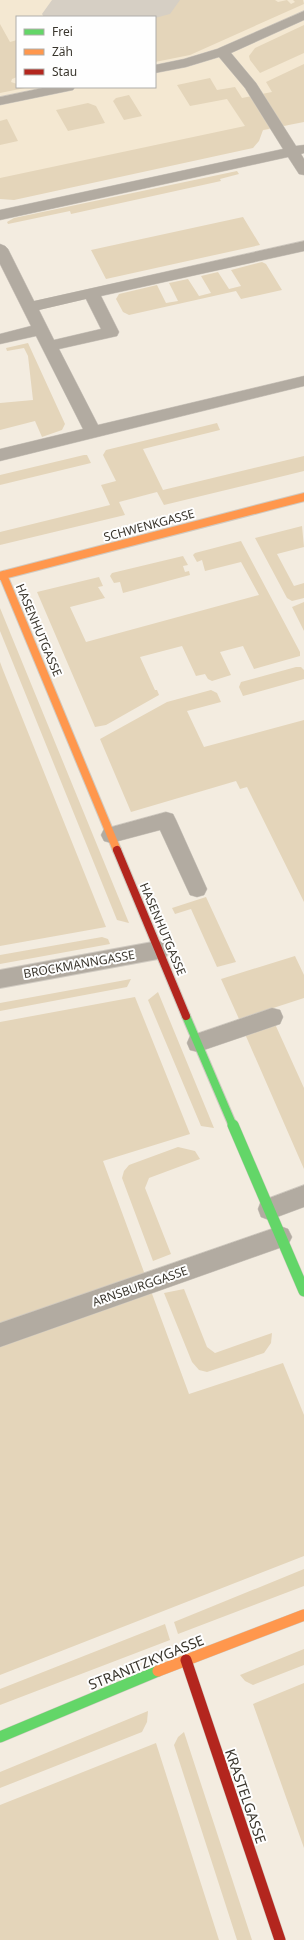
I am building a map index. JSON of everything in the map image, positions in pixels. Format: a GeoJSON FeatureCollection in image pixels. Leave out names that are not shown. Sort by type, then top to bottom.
{"type":"FeatureCollection","features":[{"type":"Feature","properties":{"kind":"street","name":"SCHWENKGASSE"},"geometry":{"type":"LineString","coordinates":[[2,575],[304,497]]}},
{"type":"Feature","properties":{"kind":"street","name":"HASENHUTGASSE"},"geometry":{"type":"LineString","coordinates":[[2,575],[158,950],[304,1291]]}},
{"type":"Feature","properties":{"kind":"street","name":"BROCKMANNGASSE"},"geometry":{"type":"LineString","coordinates":[[0,979],[158,950]]}},
{"type":"Feature","properties":{"kind":"street","name":"STRANITZKYGASSE"},"geometry":{"type":"LineString","coordinates":[[0,1737],[186,1660],[304,1615]]}},
{"type":"Feature","properties":{"kind":"street","name":"KRASTELGASSE"},"geometry":{"type":"LineString","coordinates":[[186,1660],[280,1940]]}},
{"type":"Feature","properties":{"kind":"lane"},"geometry":{"type":"LineString","coordinates":[[156,69],[186,63],[222,52],[304,15]]}},
{"type":"Feature","properties":{"kind":"lane"},"geometry":{"type":"LineString","coordinates":[[222,52],[251,86],[298,150],[304,171]]}},
{"type":"Feature","properties":{"kind":"lane"},"geometry":{"type":"LineString","coordinates":[[0,101],[63,88]]}},
{"type":"Feature","properties":{"kind":"lane"},"geometry":{"type":"LineString","coordinates":[[0,214],[298,150]]}},
{"type":"Feature","properties":{"kind":"lane"},"geometry":{"type":"LineString","coordinates":[[30,307],[304,246]]}},
{"type":"Feature","properties":{"kind":"lane"},"geometry":{"type":"LineString","coordinates":[[0,249],[93,433]]}},
{"type":"Feature","properties":{"kind":"lane"},"geometry":{"type":"LineString","coordinates":[[49,346],[111,332],[92,293]]}},
{"type":"Feature","properties":{"kind":"lane"},"geometry":{"type":"LineString","coordinates":[[0,339],[41,329]]}},
{"type":"Feature","properties":{"kind":"lane"},"geometry":{"type":"LineString","coordinates":[[0,455],[304,381]]}},
{"type":"Feature","properties":{"kind":"lane"},"geometry":{"type":"LineString","coordinates":[[111,835],[166,820],[197,889]]}},
{"type":"Feature","properties":{"kind":"lane"},"geometry":{"type":"LineString","coordinates":[[198,1043],[272,1017]]}},
{"type":"Feature","properties":{"kind":"lane"},"geometry":{"type":"LineString","coordinates":[[269,1209],[304,1196]]}},
{"type":"Feature","properties":{"kind":"lane","name":"ARNSBURGGASSE"},"geometry":{"type":"LineString","coordinates":[[0,1335],[280,1237]]}},
{"type":"Feature","properties":{"kind":"shaded area"},"geometry":{"type":"Polygon","coordinates":[[[0,0],[304,0],[304,120],[285,126],[0,183],[0,0]]]}},
{"type":"Feature","properties":{"kind":"shaded area"},"geometry":{"type":"Polygon","coordinates":[[[68,0],[123,0],[74,10],[68,0]]]}},
{"type":"Feature","properties":{"kind":"shaded area"},"geometry":{"type":"Polygon","coordinates":[[[165,0],[275,0],[278,2],[287,0],[291,4],[295,2],[293,0],[303,0],[304,4],[190,55],[156,62],[156,16],[87,16],[165,0]]]}},
{"type":"Feature","properties":{"kind":"shaded area"},"geometry":{"type":"Polygon","coordinates":[[[0,24],[10,42],[16,40],[16,77],[12,79],[11,82],[16,84],[16,88],[25,88],[0,93],[0,24]]]}},
{"type":"Feature","properties":{"kind":"shaded area"},"geometry":{"type":"Polygon","coordinates":[[[304,25],[304,53],[260,73],[250,60],[249,56],[255,48],[304,25]]]}},
{"type":"Feature","properties":{"kind":"shaded area"},"geometry":{"type":"Polygon","coordinates":[[[304,64],[304,122],[263,130],[259,141],[253,148],[14,200],[0,199],[0,178],[245,126],[227,99],[190,106],[177,85],[210,78],[217,90],[235,87],[242,98],[272,92],[266,82],[304,64]]]}},
{"type":"Feature","properties":{"kind":"shaded area"},"geometry":{"type":"Polygon","coordinates":[[[129,95],[142,116],[124,120],[113,101],[116,98],[129,95]]]}},
{"type":"Feature","properties":{"kind":"shaded area"},"geometry":{"type":"Polygon","coordinates":[[[88,103],[96,106],[105,123],[68,131],[56,110],[88,103]]]}},
{"type":"Feature","properties":{"kind":"shaded area"},"geometry":{"type":"Polygon","coordinates":[[[7,119],[18,141],[0,145],[0,121],[7,119]]]}},
{"type":"Feature","properties":{"kind":"shaded area"},"geometry":{"type":"Polygon","coordinates":[[[237,171],[239,174],[220,179],[221,181],[71,214],[70,211],[8,224],[7,222],[14,218],[237,171]]]}},
{"type":"Feature","properties":{"kind":"shaded area"},"geometry":{"type":"Polygon","coordinates":[[[243,217],[260,245],[106,279],[91,250],[243,217]]]}},
{"type":"Feature","properties":{"kind":"shaded area"},"geometry":{"type":"Polygon","coordinates":[[[262,262],[266,264],[282,290],[241,299],[236,291],[129,315],[123,312],[116,299],[119,294],[157,285],[166,303],[178,301],[169,283],[188,279],[199,296],[211,293],[201,276],[218,272],[229,289],[241,286],[231,270],[262,262]]]}},
{"type":"Feature","properties":{"kind":"shaded area"},"geometry":{"type":"Polygon","coordinates":[[[28,343],[65,424],[62,430],[42,437],[35,421],[0,430],[0,403],[33,400],[28,356],[24,348],[7,351],[6,348],[28,343]]]}},
{"type":"Feature","properties":{"kind":"shaded area"},"geometry":{"type":"Polygon","coordinates":[[[217,423],[220,430],[143,449],[163,490],[304,456],[304,471],[164,505],[157,492],[119,502],[125,515],[0,545],[0,532],[110,505],[101,485],[116,481],[103,455],[106,450],[217,423]]]}},
{"type":"Feature","properties":{"kind":"shaded area"},"geometry":{"type":"Polygon","coordinates":[[[87,455],[91,463],[0,485],[0,475],[87,455]]]}},
{"type":"Feature","properties":{"kind":"shaded area"},"geometry":{"type":"Polygon","coordinates":[[[302,526],[304,547],[277,554],[294,586],[304,583],[304,598],[292,601],[287,598],[255,538],[302,526]]]}},
{"type":"Feature","properties":{"kind":"shaded area"},"geometry":{"type":"Polygon","coordinates":[[[241,541],[300,652],[300,656],[254,669],[243,646],[220,652],[231,675],[212,681],[208,679],[205,674],[196,676],[182,646],[140,657],[155,690],[157,690],[159,695],[106,725],[95,727],[37,592],[99,577],[103,586],[98,587],[105,598],[70,607],[86,642],[259,595],[241,562],[205,571],[202,560],[197,562],[193,555],[195,553],[241,541]]]}},
{"type":"Feature","properties":{"kind":"shaded area"},"geometry":{"type":"Polygon","coordinates":[[[183,556],[188,565],[183,566],[185,572],[189,571],[190,575],[123,593],[120,582],[114,583],[110,576],[112,573],[183,556]]]}},
{"type":"Feature","properties":{"kind":"shaded area"},"geometry":{"type":"Polygon","coordinates":[[[304,602],[304,631],[292,607],[304,602]]]}},
{"type":"Feature","properties":{"kind":"shaded area"},"geometry":{"type":"Polygon","coordinates":[[[0,608],[129,923],[117,920],[0,631],[0,608]]]}},
{"type":"Feature","properties":{"kind":"shaded area"},"geometry":{"type":"Polygon","coordinates":[[[0,662],[3,670],[106,927],[0,946],[0,662]]]}},
{"type":"Feature","properties":{"kind":"shaded area"},"geometry":{"type":"Polygon","coordinates":[[[296,667],[301,667],[304,670],[304,679],[243,696],[239,687],[241,682],[296,667]]]}},
{"type":"Feature","properties":{"kind":"shaded area"},"geometry":{"type":"Polygon","coordinates":[[[211,690],[217,693],[221,702],[187,711],[204,747],[304,720],[304,902],[247,787],[240,789],[236,781],[131,812],[100,739],[167,702],[211,690]]]}},
{"type":"Feature","properties":{"kind":"shaded area"},"geometry":{"type":"Polygon","coordinates":[[[206,897],[236,962],[217,967],[191,909],[175,914],[172,908],[206,897]]]}},
{"type":"Feature","properties":{"kind":"shaded area"},"geometry":{"type":"Polygon","coordinates":[[[102,937],[108,939],[110,944],[0,964],[0,955],[102,937]]]}},
{"type":"Feature","properties":{"kind":"shaded area"},"geometry":{"type":"Polygon","coordinates":[[[295,956],[304,975],[304,998],[239,1019],[221,979],[295,956]]]}},
{"type":"Feature","properties":{"kind":"shaded area"},"geometry":{"type":"Polygon","coordinates":[[[131,979],[127,987],[0,1011],[0,1003],[131,979]]]}},
{"type":"Feature","properties":{"kind":"shaded area"},"geometry":{"type":"Polygon","coordinates":[[[158,992],[214,1128],[201,1126],[148,1000],[158,992]]]}},
{"type":"Feature","properties":{"kind":"shaded area"},"geometry":{"type":"Polygon","coordinates":[[[135,997],[190,1134],[103,1161],[189,1394],[283,1363],[304,1415],[304,1556],[0,1675],[0,1022],[135,997]]]}},
{"type":"Feature","properties":{"kind":"shaded area"},"geometry":{"type":"Polygon","coordinates":[[[275,1024],[304,1088],[304,1169],[245,1034],[275,1024]]]}},
{"type":"Feature","properties":{"kind":"shaded area"},"geometry":{"type":"Polygon","coordinates":[[[178,1147],[195,1151],[200,1159],[149,1178],[145,1188],[171,1254],[153,1261],[122,1178],[124,1171],[129,1165],[178,1147]]]}},
{"type":"Feature","properties":{"kind":"shaded area"},"geometry":{"type":"Polygon","coordinates":[[[184,1289],[207,1347],[215,1353],[272,1333],[271,1343],[264,1353],[207,1372],[199,1370],[192,1362],[164,1293],[184,1289]]]}},
{"type":"Feature","properties":{"kind":"shaded area"},"geometry":{"type":"Polygon","coordinates":[[[304,1569],[304,1586],[178,1634],[174,1622],[304,1569]]]}},
{"type":"Feature","properties":{"kind":"shaded area"},"geometry":{"type":"Polygon","coordinates":[[[165,1624],[170,1640],[0,1705],[0,1689],[165,1624]]]}},
{"type":"Feature","properties":{"kind":"shaded area"},"geometry":{"type":"Polygon","coordinates":[[[304,1649],[304,1665],[253,1685],[245,1681],[240,1675],[304,1649]]]}},
{"type":"Feature","properties":{"kind":"shaded area"},"geometry":{"type":"Polygon","coordinates":[[[304,1683],[304,1848],[253,1704],[304,1683]]]}},
{"type":"Feature","properties":{"kind":"shaded area"},"geometry":{"type":"Polygon","coordinates":[[[148,1711],[147,1722],[142,1732],[0,1788],[0,1772],[148,1711]]]}},
{"type":"Feature","properties":{"kind":"shaded area"},"geometry":{"type":"Polygon","coordinates":[[[184,1732],[252,1940],[237,1940],[174,1745],[178,1737],[184,1732]]]}},
{"type":"Feature","properties":{"kind":"shaded area"},"geometry":{"type":"Polygon","coordinates":[[[156,1743],[219,1940],[0,1940],[0,1805],[156,1743]]]}},
{"type":"Feature","properties":{"kind":"taxiway"},"geometry":{"type":"LineString","coordinates":[[76,14],[146,0]]}},
{"type":"Feature","properties":{"kind":"traffic: fast"},"geometry":{"type":"LineString","coordinates":[[186,1016],[304,1291]]}},
{"type":"Feature","properties":{"kind":"traffic: fast"},"geometry":{"type":"LineString","coordinates":[[0,1737],[158,1671]]}},
{"type":"Feature","properties":{"kind":"traffic: slow"},"geometry":{"type":"LineString","coordinates":[[0,576],[304,497]]}},
{"type":"Feature","properties":{"kind":"traffic: slow"},"geometry":{"type":"LineString","coordinates":[[3,575],[117,850]]}},
{"type":"Feature","properties":{"kind":"traffic: slow"},"geometry":{"type":"LineString","coordinates":[[158,1671],[304,1615]]}},
{"type":"Feature","properties":{"kind":"traffic: jam"},"geometry":{"type":"LineString","coordinates":[[117,850],[186,1016]]}},
{"type":"Feature","properties":{"kind":"traffic: jam"},"geometry":{"type":"LineString","coordinates":[[186,1660],[280,1940]]}}]}
